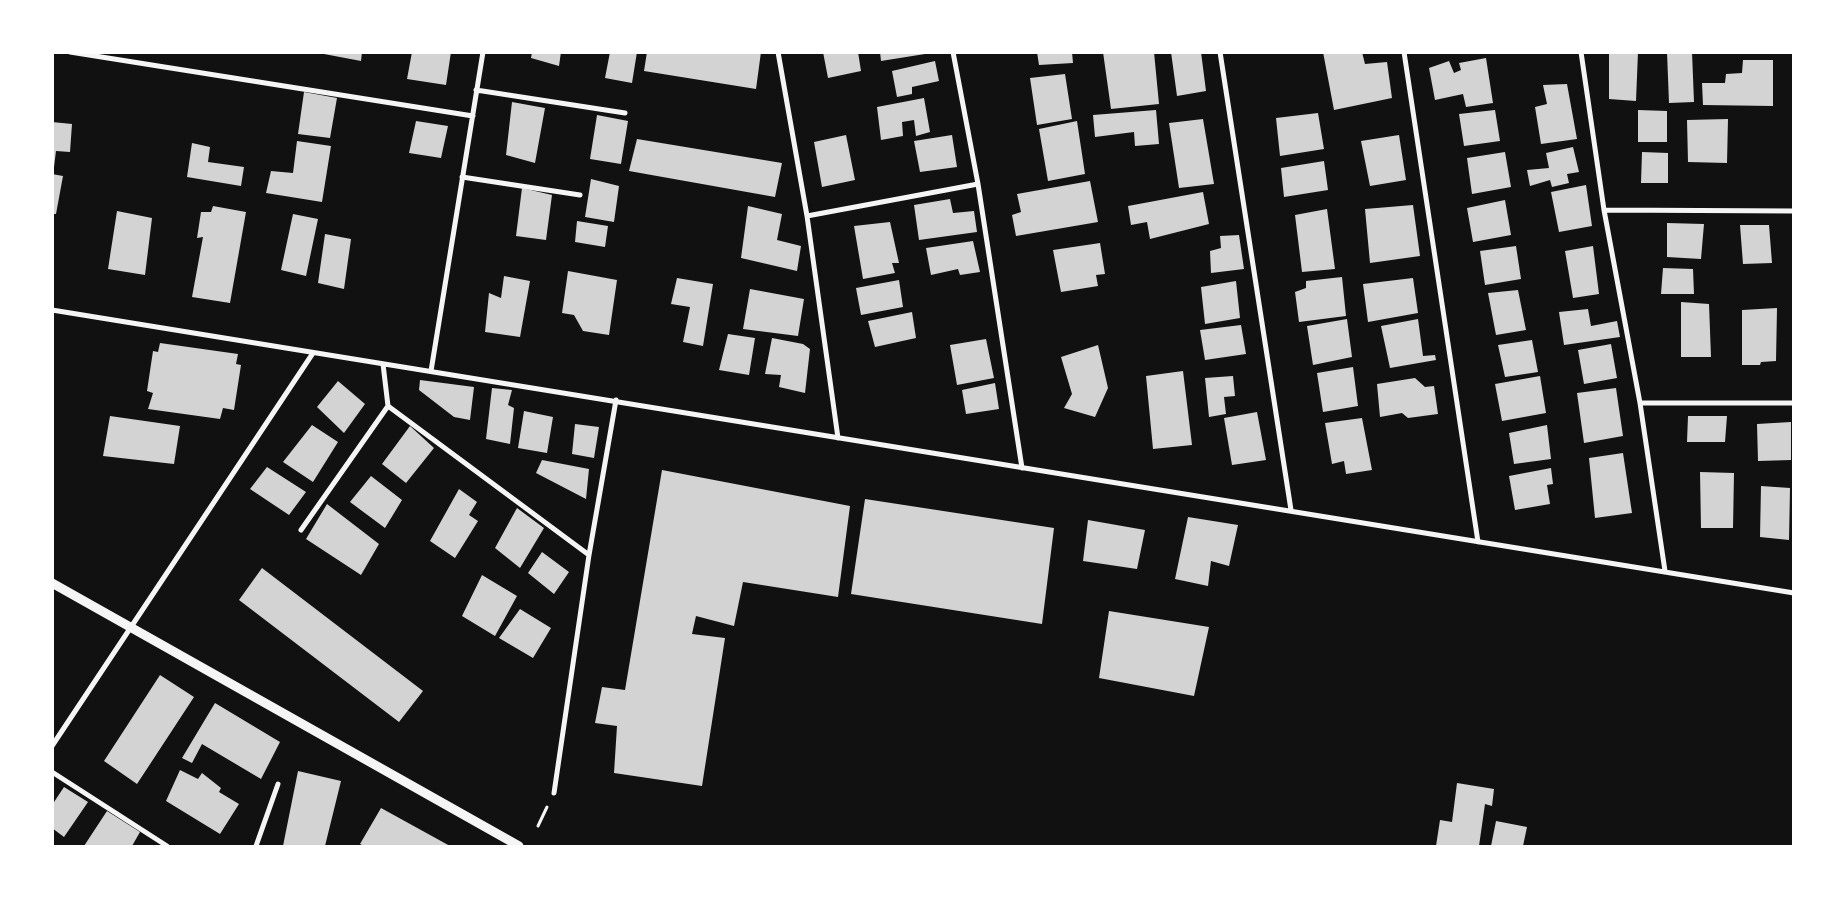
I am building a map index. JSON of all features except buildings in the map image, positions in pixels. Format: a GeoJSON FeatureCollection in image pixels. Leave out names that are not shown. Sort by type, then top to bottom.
{"type":"FeatureCollection","features":[{"type":"Feature","properties":{"kind":"street"},"geometry":{"type":"LineString","coordinates":[[70,52],[473,116]]}},
{"type":"Feature","properties":{"kind":"street"},"geometry":{"type":"LineString","coordinates":[[431,371],[483,52]]}},
{"type":"Feature","properties":{"kind":"street"},"geometry":{"type":"LineString","coordinates":[[778,52],[807,216],[838,438]]}},
{"type":"Feature","properties":{"kind":"street"},"geometry":{"type":"LineString","coordinates":[[953,52],[978,184],[1022,468]]}},
{"type":"Feature","properties":{"kind":"street"},"geometry":{"type":"LineString","coordinates":[[1220,52],[1291,510]]}},
{"type":"Feature","properties":{"kind":"street"},"geometry":{"type":"LineString","coordinates":[[1404,52],[1478,542]]}},
{"type":"Feature","properties":{"kind":"street"},"geometry":{"type":"LineString","coordinates":[[1581,52],[1604,210],[1640,403],[1666,571]]}},
{"type":"Feature","properties":{"kind":"street"},"geometry":{"type":"LineString","coordinates":[[476,90],[624,113]]}},
{"type":"Feature","properties":{"kind":"street"},"geometry":{"type":"LineString","coordinates":[[462,177],[580,195]]}},
{"type":"Feature","properties":{"kind":"street"},"geometry":{"type":"LineString","coordinates":[[807,216],[978,184]]}},
{"type":"Feature","properties":{"kind":"street"},"geometry":{"type":"LineString","coordinates":[[1604,210],[1794,211]]}},
{"type":"Feature","properties":{"kind":"street"},"geometry":{"type":"LineString","coordinates":[[52,310],[616,400],[838,438],[1794,593]]}},
{"type":"Feature","properties":{"kind":"street"},"geometry":{"type":"LineString","coordinates":[[52,746],[314,353]]}},
{"type":"Feature","properties":{"kind":"street"},"geometry":{"type":"LineString","coordinates":[[301,530],[388,406],[383,364]]}},
{"type":"Feature","properties":{"kind":"street"},"geometry":{"type":"LineString","coordinates":[[554,792],[589,554],[616,400]]}},
{"type":"Feature","properties":{"kind":"street"},"geometry":{"type":"LineString","coordinates":[[1640,403],[1794,403]]}},
{"type":"Feature","properties":{"kind":"street"},"geometry":{"type":"LineString","coordinates":[[388,406],[589,554]]}},
{"type":"Feature","properties":{"kind":"street"},"geometry":{"type":"LineString","coordinates":[[52,583],[519,846]]}},
{"type":"Feature","properties":{"kind":"street"},"geometry":{"type":"LineString","coordinates":[[52,772],[167,846]]}},
{"type":"Feature","properties":{"kind":"street"},"geometry":{"type":"LineString","coordinates":[[256,846],[278,784]]}}]}
